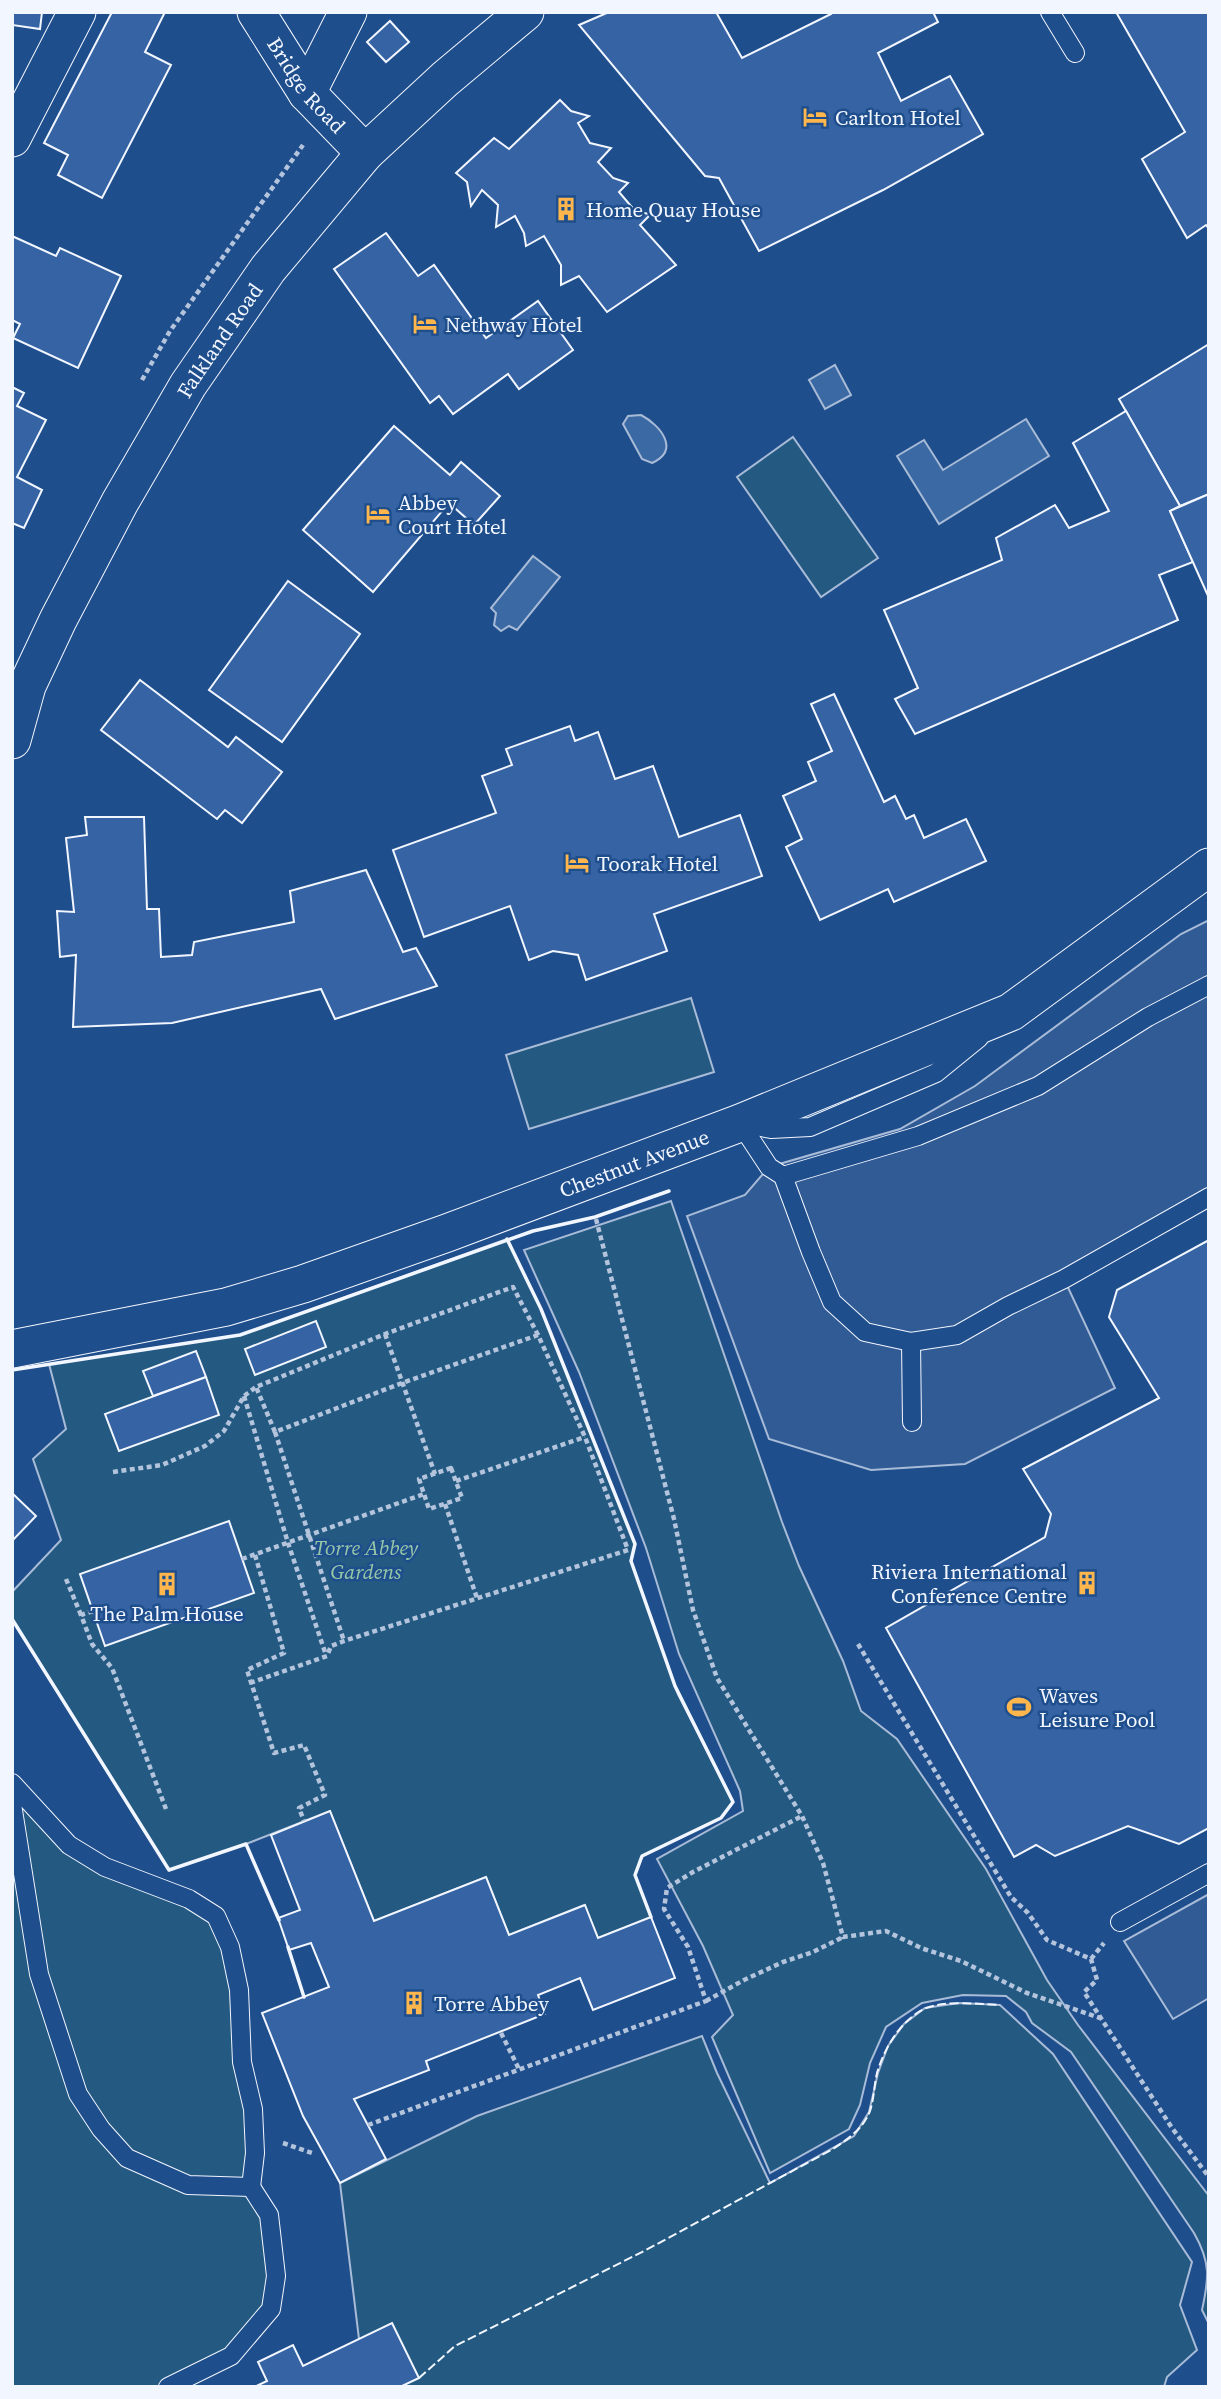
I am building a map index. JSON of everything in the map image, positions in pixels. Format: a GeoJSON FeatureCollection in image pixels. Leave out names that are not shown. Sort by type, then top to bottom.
{"type":"FeatureCollection","features":[{"type":"Feature","properties":{"kind":"street"},"geometry":{"type":"LineString","coordinates":[[12,138],[77,12]]}},
{"type":"Feature","properties":{"kind":"street","name":"Bridge Road"},"geometry":{"type":"LineString","coordinates":[[256,12],[307,93],[365,153]]}},
{"type":"Feature","properties":{"kind":"street"},"geometry":{"type":"LineString","coordinates":[[307,93],[348,12]]}},
{"type":"Feature","properties":{"kind":"street","name":"Falkland Road"},"geometry":{"type":"LineString","coordinates":[[12,740],[27,686],[58,620],[120,502],[188,385],[268,270],[365,153],[445,79],[525,12]]}},
{"type":"Feature","properties":{"kind":"street","name":"Chestnut Avenue"},"geometry":{"type":"LineString","coordinates":[[12,1349],[226,1307],[303,1284],[740,1123],[1011,1012],[1209,867]]}},
{"type":"Feature","properties":{"kind":"lane"},"geometry":{"type":"LineString","coordinates":[[1050,12],[1075,53]]}},
{"type":"Feature","properties":{"kind":"lane"},"geometry":{"type":"LineString","coordinates":[[782,1176],[918,1136],[1038,1086],[1148,1017],[1209,985]]}},
{"type":"Feature","properties":{"kind":"lane"},"geometry":{"type":"LineString","coordinates":[[740,1123],[771,1129],[810,1126],[936,1073],[1011,1012]]}},
{"type":"Feature","properties":{"kind":"lane"},"geometry":{"type":"LineString","coordinates":[[740,1123],[769,1167],[782,1176],[832,1302],[865,1332],[911,1342],[957,1335],[1064,1279],[1209,1197]]}},
{"type":"Feature","properties":{"kind":"lane"},"geometry":{"type":"LineString","coordinates":[[911,1342],[912,1422]]}},
{"type":"Feature","properties":{"kind":"lane"},"geometry":{"type":"LineString","coordinates":[[12,1783],[69,1845],[105,1867],[190,1899],[216,1916],[230,1947],[239,1990],[242,2063],[253,2109],[255,2153],[251,2187],[269,2215],[276,2276],[271,2309],[231,2356],[168,2387]]}},
{"type":"Feature","properties":{"kind":"lane"},"geometry":{"type":"LineString","coordinates":[[12,1804],[39,1974],[78,2094],[101,2129],[127,2158],[188,2185],[251,2187]]}},
{"type":"Feature","properties":{"kind":"lane"},"geometry":{"type":"LineString","coordinates":[[1121,1923],[1209,1873]]}},
{"type":"Feature","properties":{"kind":"path"},"geometry":{"type":"LineString","coordinates":[[583,1182],[595,1217],[674,1519],[693,1610],[718,1678],[802,1816],[823,1863],[843,1937]]}},
{"type":"Feature","properties":{"kind":"path"},"geometry":{"type":"LineString","coordinates":[[113,1472],[162,1465],[205,1446],[224,1431],[244,1396],[256,1387],[385,1334],[513,1287],[585,1437],[628,1550],[344,1641],[331,1646],[327,1656],[250,1682]]}},
{"type":"Feature","properties":{"kind":"path"},"geometry":{"type":"LineString","coordinates":[[385,1334],[435,1474]]}},
{"type":"Feature","properties":{"kind":"path"},"geometry":{"type":"LineString","coordinates":[[275,1432],[538,1335]]}},
{"type":"Feature","properties":{"kind":"path"},"geometry":{"type":"LineString","coordinates":[[256,1387],[275,1432],[344,1641]]}},
{"type":"Feature","properties":{"kind":"path"},"geometry":{"type":"LineString","coordinates":[[244,1396],[288,1542],[327,1656]]}},
{"type":"Feature","properties":{"kind":"path"},"geometry":{"type":"LineString","coordinates":[[456,1481],[585,1437]]}},
{"type":"Feature","properties":{"kind":"path"},"geometry":{"type":"LineString","coordinates":[[451,1468],[456,1481],[462,1498],[429,1509],[419,1479],[451,1468]]}},
{"type":"Feature","properties":{"kind":"path"},"geometry":{"type":"LineString","coordinates":[[242,1559],[424,1494]]}},
{"type":"Feature","properties":{"kind":"path"},"geometry":{"type":"LineString","coordinates":[[445,1504],[477,1598]]}},
{"type":"Feature","properties":{"kind":"path"},"geometry":{"type":"LineString","coordinates":[[254,1555],[284,1653],[247,1670],[274,1753],[304,1745],[325,1795],[299,1808],[304,1821]]}},
{"type":"Feature","properties":{"kind":"path"},"geometry":{"type":"LineString","coordinates":[[66,1579],[92,1644],[112,1668],[166,1809]]}},
{"type":"Feature","properties":{"kind":"path"},"geometry":{"type":"LineString","coordinates":[[80,1615],[93,1611]]}},
{"type":"Feature","properties":{"kind":"path"},"geometry":{"type":"LineString","coordinates":[[858,1644],[1011,1897],[1028,1913],[1047,1940],[1091,1959],[1097,1980],[1084,1992],[1172,2128],[1209,2177]]}},
{"type":"Feature","properties":{"kind":"path"},"geometry":{"type":"LineString","coordinates":[[706,2001],[688,1947],[664,1909],[667,1888],[802,1816]]}},
{"type":"Feature","properties":{"kind":"path"},"geometry":{"type":"LineString","coordinates":[[368,2125],[706,2001],[763,1971],[843,1937],[886,1931],[921,1948],[961,1961],[1027,1993],[1100,2018]]}},
{"type":"Feature","properties":{"kind":"path"},"geometry":{"type":"LineString","coordinates":[[500,2033],[519,2069]]}},
{"type":"Feature","properties":{"kind":"green space"},"geometry":{"type":"Polygon","coordinates":[[[793,437],[878,558],[821,597],[737,477],[793,437]]]}},
{"type":"Feature","properties":{"kind":"green space"},"geometry":{"type":"Polygon","coordinates":[[[691,998],[714,1072],[529,1129],[506,1055],[691,998]]]}},
{"type":"Feature","properties":{"kind":"green space"},"geometry":{"type":"Polygon","coordinates":[[[671,1201],[782,1522],[799,1566],[843,1661],[861,1711],[897,1739],[986,1869],[1047,1980],[1078,2025],[1209,2196],[1209,2324],[1202,2310],[1207,2279],[1206,2262],[1194,2233],[1071,2052],[1032,2023],[1026,2012],[1006,1996],[963,1995],[922,2003],[886,2027],[870,2063],[860,2105],[849,2129],[770,2173],[712,2037],[733,2015],[703,1946],[657,1859],[743,1811],[740,1791],[679,1654],[646,1548],[579,1372],[524,1250],[671,1201]]]}},
{"type":"Feature","properties":{"kind":"green space","name":"Torre Abbey Gardens"},"geometry":{"type":"Polygon","coordinates":[[[507,1239],[541,1309],[635,1544],[631,1561],[678,1694],[733,1802],[721,1818],[642,1856],[635,1875],[651,1917],[598,1938],[584,1905],[509,1935],[486,1877],[374,1921],[330,1811],[169,1870],[12,1619],[12,1592],[61,1540],[33,1459],[66,1429],[49,1364],[240,1335],[507,1239]]]}},
{"type":"Feature","properties":{"kind":"green space"},"geometry":{"type":"Polygon","coordinates":[[[12,1783],[69,1845],[216,1916],[239,1990],[251,2187],[269,2215],[271,2309],[231,2356],[168,2387],[12,2387],[12,1783]]]}},
{"type":"Feature","properties":{"kind":"green space"},"geometry":{"type":"Polygon","coordinates":[[[959,2003],[1000,2005],[1053,2054],[1192,2262],[1180,2305],[1197,2350],[1167,2377],[1164,2387],[400,2387],[359,2339],[340,2183],[477,2116],[702,2036],[770,2183],[854,2136],[869,2112],[878,2073],[888,2046],[904,2024],[925,2008],[959,2003]]]}},
{"type":"Feature","properties":{"kind":"shaded area"},"geometry":{"type":"Polygon","coordinates":[[[835,365],[851,395],[825,409],[809,380],[835,365]]]}},
{"type":"Feature","properties":{"kind":"shaded area"},"geometry":{"type":"Polygon","coordinates":[[[641,415],[660,431],[666,445],[661,458],[652,463],[642,459],[623,424],[628,416],[641,415]]]}},
{"type":"Feature","properties":{"kind":"shaded area"},"geometry":{"type":"Polygon","coordinates":[[[1026,419],[1049,456],[939,524],[897,456],[924,440],[943,470],[1026,419]]]}},
{"type":"Feature","properties":{"kind":"shaded area"},"geometry":{"type":"Polygon","coordinates":[[[533,556],[560,577],[517,630],[509,626],[501,631],[494,625],[496,613],[491,608],[533,556]]]}},
{"type":"Feature","properties":{"kind":"shaded area"},"geometry":{"type":"Polygon","coordinates":[[[1209,920],[1209,1197],[1064,1279],[1115,1388],[965,1464],[871,1470],[769,1439],[687,1216],[745,1195],[769,1167],[900,1129],[975,1086],[1181,934],[1209,920]]]}},
{"type":"Feature","properties":{"kind":"shaded area"},"geometry":{"type":"Polygon","coordinates":[[[1209,1894],[1209,1998],[1173,2019],[1124,1941],[1209,1894]]]}},
{"type":"Feature","properties":{"kind":"building"},"geometry":{"type":"Polygon","coordinates":[[[12,12],[42,12],[40,29],[12,25],[12,12]]]}},
{"type":"Feature","properties":{"kind":"building"},"geometry":{"type":"Polygon","coordinates":[[[112,12],[165,12],[145,52],[171,65],[102,198],[58,175],[68,155],[44,143],[112,12]]]}},
{"type":"Feature","properties":{"kind":"building","name":"Carlton Hotel"},"geometry":{"type":"Polygon","coordinates":[[[609,12],[716,12],[742,58],[831,14],[830,12],[933,12],[938,22],[878,53],[901,101],[950,76],[983,134],[883,190],[759,251],[719,178],[705,176],[579,25],[609,12]]]}},
{"type":"Feature","properties":{"kind":"building"},"geometry":{"type":"Polygon","coordinates":[[[1116,12],[1209,12],[1209,229],[1206,225],[1187,238],[1142,159],[1185,132],[1116,12]]]}},
{"type":"Feature","properties":{"kind":"building"},"geometry":{"type":"Polygon","coordinates":[[[390,21],[409,42],[386,62],[367,42],[390,21]]]}},
{"type":"Feature","properties":{"kind":"building","name":"Home Quay House"},"geometry":{"type":"Polygon","coordinates":[[[560,100],[571,111],[589,116],[578,123],[590,143],[611,148],[598,162],[613,178],[628,183],[619,192],[636,212],[651,214],[640,225],[676,265],[607,312],[579,276],[561,285],[561,265],[544,236],[526,246],[524,233],[515,216],[496,227],[498,205],[482,190],[471,206],[467,182],[456,173],[494,138],[509,149],[560,100]]]}},
{"type":"Feature","properties":{"kind":"building","name":"Nethway Hotel"},"geometry":{"type":"Polygon","coordinates":[[[386,233],[418,276],[434,265],[486,338],[538,301],[573,350],[519,389],[508,374],[453,414],[439,396],[430,403],[334,269],[386,233]]]}},
{"type":"Feature","properties":{"kind":"building"},"geometry":{"type":"Polygon","coordinates":[[[12,236],[56,256],[60,248],[121,276],[78,368],[13,338],[20,324],[12,320],[12,236]]]}},
{"type":"Feature","properties":{"kind":"building"},"geometry":{"type":"Polygon","coordinates":[[[1209,344],[1209,494],[1180,506],[1119,399],[1209,344]]]}},
{"type":"Feature","properties":{"kind":"building"},"geometry":{"type":"Polygon","coordinates":[[[12,387],[24,393],[17,406],[46,420],[17,477],[42,490],[24,528],[12,523],[12,387]]]}},
{"type":"Feature","properties":{"kind":"building"},"geometry":{"type":"Polygon","coordinates":[[[1126,411],[1180,506],[1170,511],[1193,562],[1159,575],[1178,620],[915,734],[895,699],[918,688],[884,610],[1002,560],[996,538],[1055,505],[1069,528],[1109,511],[1073,443],[1126,411]]]}},
{"type":"Feature","properties":{"kind":"building","name":"Abbey Court Hotel"},"geometry":{"type":"Polygon","coordinates":[[[394,426],[450,475],[461,462],[500,496],[474,525],[449,503],[373,592],[303,530],[394,426]]]}},
{"type":"Feature","properties":{"kind":"building"},"geometry":{"type":"Polygon","coordinates":[[[1209,494],[1209,598],[1170,511],[1209,494]]]}},
{"type":"Feature","properties":{"kind":"building"},"geometry":{"type":"Polygon","coordinates":[[[288,581],[360,634],[282,742],[209,690],[288,581]]]}},
{"type":"Feature","properties":{"kind":"building"},"geometry":{"type":"Polygon","coordinates":[[[140,680],[228,747],[236,737],[282,772],[242,823],[225,810],[217,819],[101,730],[140,680]]]}},
{"type":"Feature","properties":{"kind":"building"},"geometry":{"type":"Polygon","coordinates":[[[834,694],[884,802],[895,796],[906,819],[914,815],[924,838],[966,819],[986,861],[894,902],[888,889],[820,920],[786,847],[802,839],[783,796],[816,781],[808,762],[832,751],[811,704],[834,694]]]}},
{"type":"Feature","properties":{"kind":"building","name":"Toorak Hotel"},"geometry":{"type":"Polygon","coordinates":[[[570,726],[575,741],[598,732],[615,779],[653,766],[679,837],[740,815],[762,876],[654,914],[667,951],[586,980],[578,955],[553,951],[529,960],[510,906],[424,937],[393,850],[496,813],[482,776],[512,765],[506,749],[570,726]]]}},
{"type":"Feature","properties":{"kind":"building"},"geometry":{"type":"Polygon","coordinates":[[[85,817],[144,817],[147,909],[159,909],[161,957],[192,955],[194,942],[294,922],[290,891],[366,870],[403,952],[416,948],[437,986],[335,1019],[321,989],[172,1023],[73,1027],[76,955],[60,957],[57,911],[74,912],[66,838],[87,835],[85,817]]]}},
{"type":"Feature","properties":{"kind":"building","name":"Riviera International Conference Centre"},"geometry":{"type":"Polygon","coordinates":[[[1209,1240],[1209,1828],[1179,1844],[1128,1826],[1055,1856],[1036,1845],[1014,1857],[886,1628],[1045,1537],[1051,1514],[1023,1469],[1159,1398],[1109,1317],[1117,1290],[1209,1240]]]}},
{"type":"Feature","properties":{"kind":"building"},"geometry":{"type":"Polygon","coordinates":[[[316,1321],[326,1347],[255,1375],[245,1349],[316,1321]]]}},
{"type":"Feature","properties":{"kind":"building"},"geometry":{"type":"Polygon","coordinates":[[[196,1351],[206,1377],[153,1396],[143,1371],[196,1351]]]}},
{"type":"Feature","properties":{"kind":"building"},"geometry":{"type":"Polygon","coordinates":[[[206,1377],[219,1415],[119,1451],[105,1414],[206,1377]]]}},
{"type":"Feature","properties":{"kind":"building"},"geometry":{"type":"Polygon","coordinates":[[[12,1493],[36,1516],[12,1541],[12,1493]]]}},
{"type":"Feature","properties":{"kind":"building","name":"The Palm House"},"geometry":{"type":"Polygon","coordinates":[[[229,1521],[254,1593],[105,1646],[80,1574],[229,1521]]]}},
{"type":"Feature","properties":{"kind":"building","name":"Torre Abbey"},"geometry":{"type":"Polygon","coordinates":[[[330,1811],[374,1921],[486,1877],[509,1935],[585,1905],[598,1938],[651,1917],[675,1978],[593,2010],[580,1978],[538,1995],[545,2014],[426,2061],[429,2070],[354,2099],[386,2159],[340,2183],[303,2116],[262,2013],[329,1987],[311,1943],[289,1950],[278,1918],[300,1910],[271,1835],[330,1811]]]}},
{"type":"Feature","properties":{"kind":"building"},"geometry":{"type":"Polygon","coordinates":[[[392,2323],[419,2378],[400,2387],[254,2387],[267,2381],[258,2362],[293,2345],[303,2366],[392,2323]]]}},
{"type":"Feature","properties":{"kind":"fence"},"geometry":{"type":"LineString","coordinates":[[419,2378],[455,2346],[646,2250],[844,2141],[867,2117],[884,2055],[900,2028],[915,2014],[941,2004],[1000,2005]]}},
{"type":"Feature","properties":{"kind":"wall"},"geometry":{"type":"LineString","coordinates":[[12,1370],[240,1335],[533,1231],[595,1217],[669,1191]]}},
{"type":"Feature","properties":{"kind":"wall"},"geometry":{"type":"LineString","coordinates":[[507,1239],[541,1309],[635,1544],[631,1561],[675,1686],[733,1802],[721,1818],[642,1856],[635,1875],[651,1917]]}},
{"type":"Feature","properties":{"kind":"wall"},"geometry":{"type":"LineString","coordinates":[[12,1619],[169,1870],[246,1844],[279,1920]]}},
{"type":"Feature","properties":{"kind":"wall"},"geometry":{"type":"LineString","coordinates":[[288,1947],[304,1997]]}},
{"type":"Feature","properties":{"kind":"place","name":"Carlton Hotel"},"geometry":{"type":"Point","coordinates":[815,117]}},
{"type":"Feature","properties":{"kind":"place","name":"Home Quay House"},"geometry":{"type":"Point","coordinates":[566,209]}},
{"type":"Feature","properties":{"kind":"place","name":"Nethway Hotel"},"geometry":{"type":"Point","coordinates":[425,324]}},
{"type":"Feature","properties":{"kind":"place","name":"Abbey Court Hotel"},"geometry":{"type":"Point","coordinates":[378,514]}},
{"type":"Feature","properties":{"kind":"place","name":"Toorak Hotel"},"geometry":{"type":"Point","coordinates":[577,863]}},
{"type":"Feature","properties":{"kind":"place","name":"Riviera International Conference Centre"},"geometry":{"type":"Point","coordinates":[1087,1583]}},
{"type":"Feature","properties":{"kind":"place","name":"The Palm House"},"geometry":{"type":"Point","coordinates":[167,1584]}},
{"type":"Feature","properties":{"kind":"place","name":"Waves Leisure Pool"},"geometry":{"type":"Point","coordinates":[1019,1707]}},
{"type":"Feature","properties":{"kind":"place","name":"Torre Abbey"},"geometry":{"type":"Point","coordinates":[414,2003]}}]}
